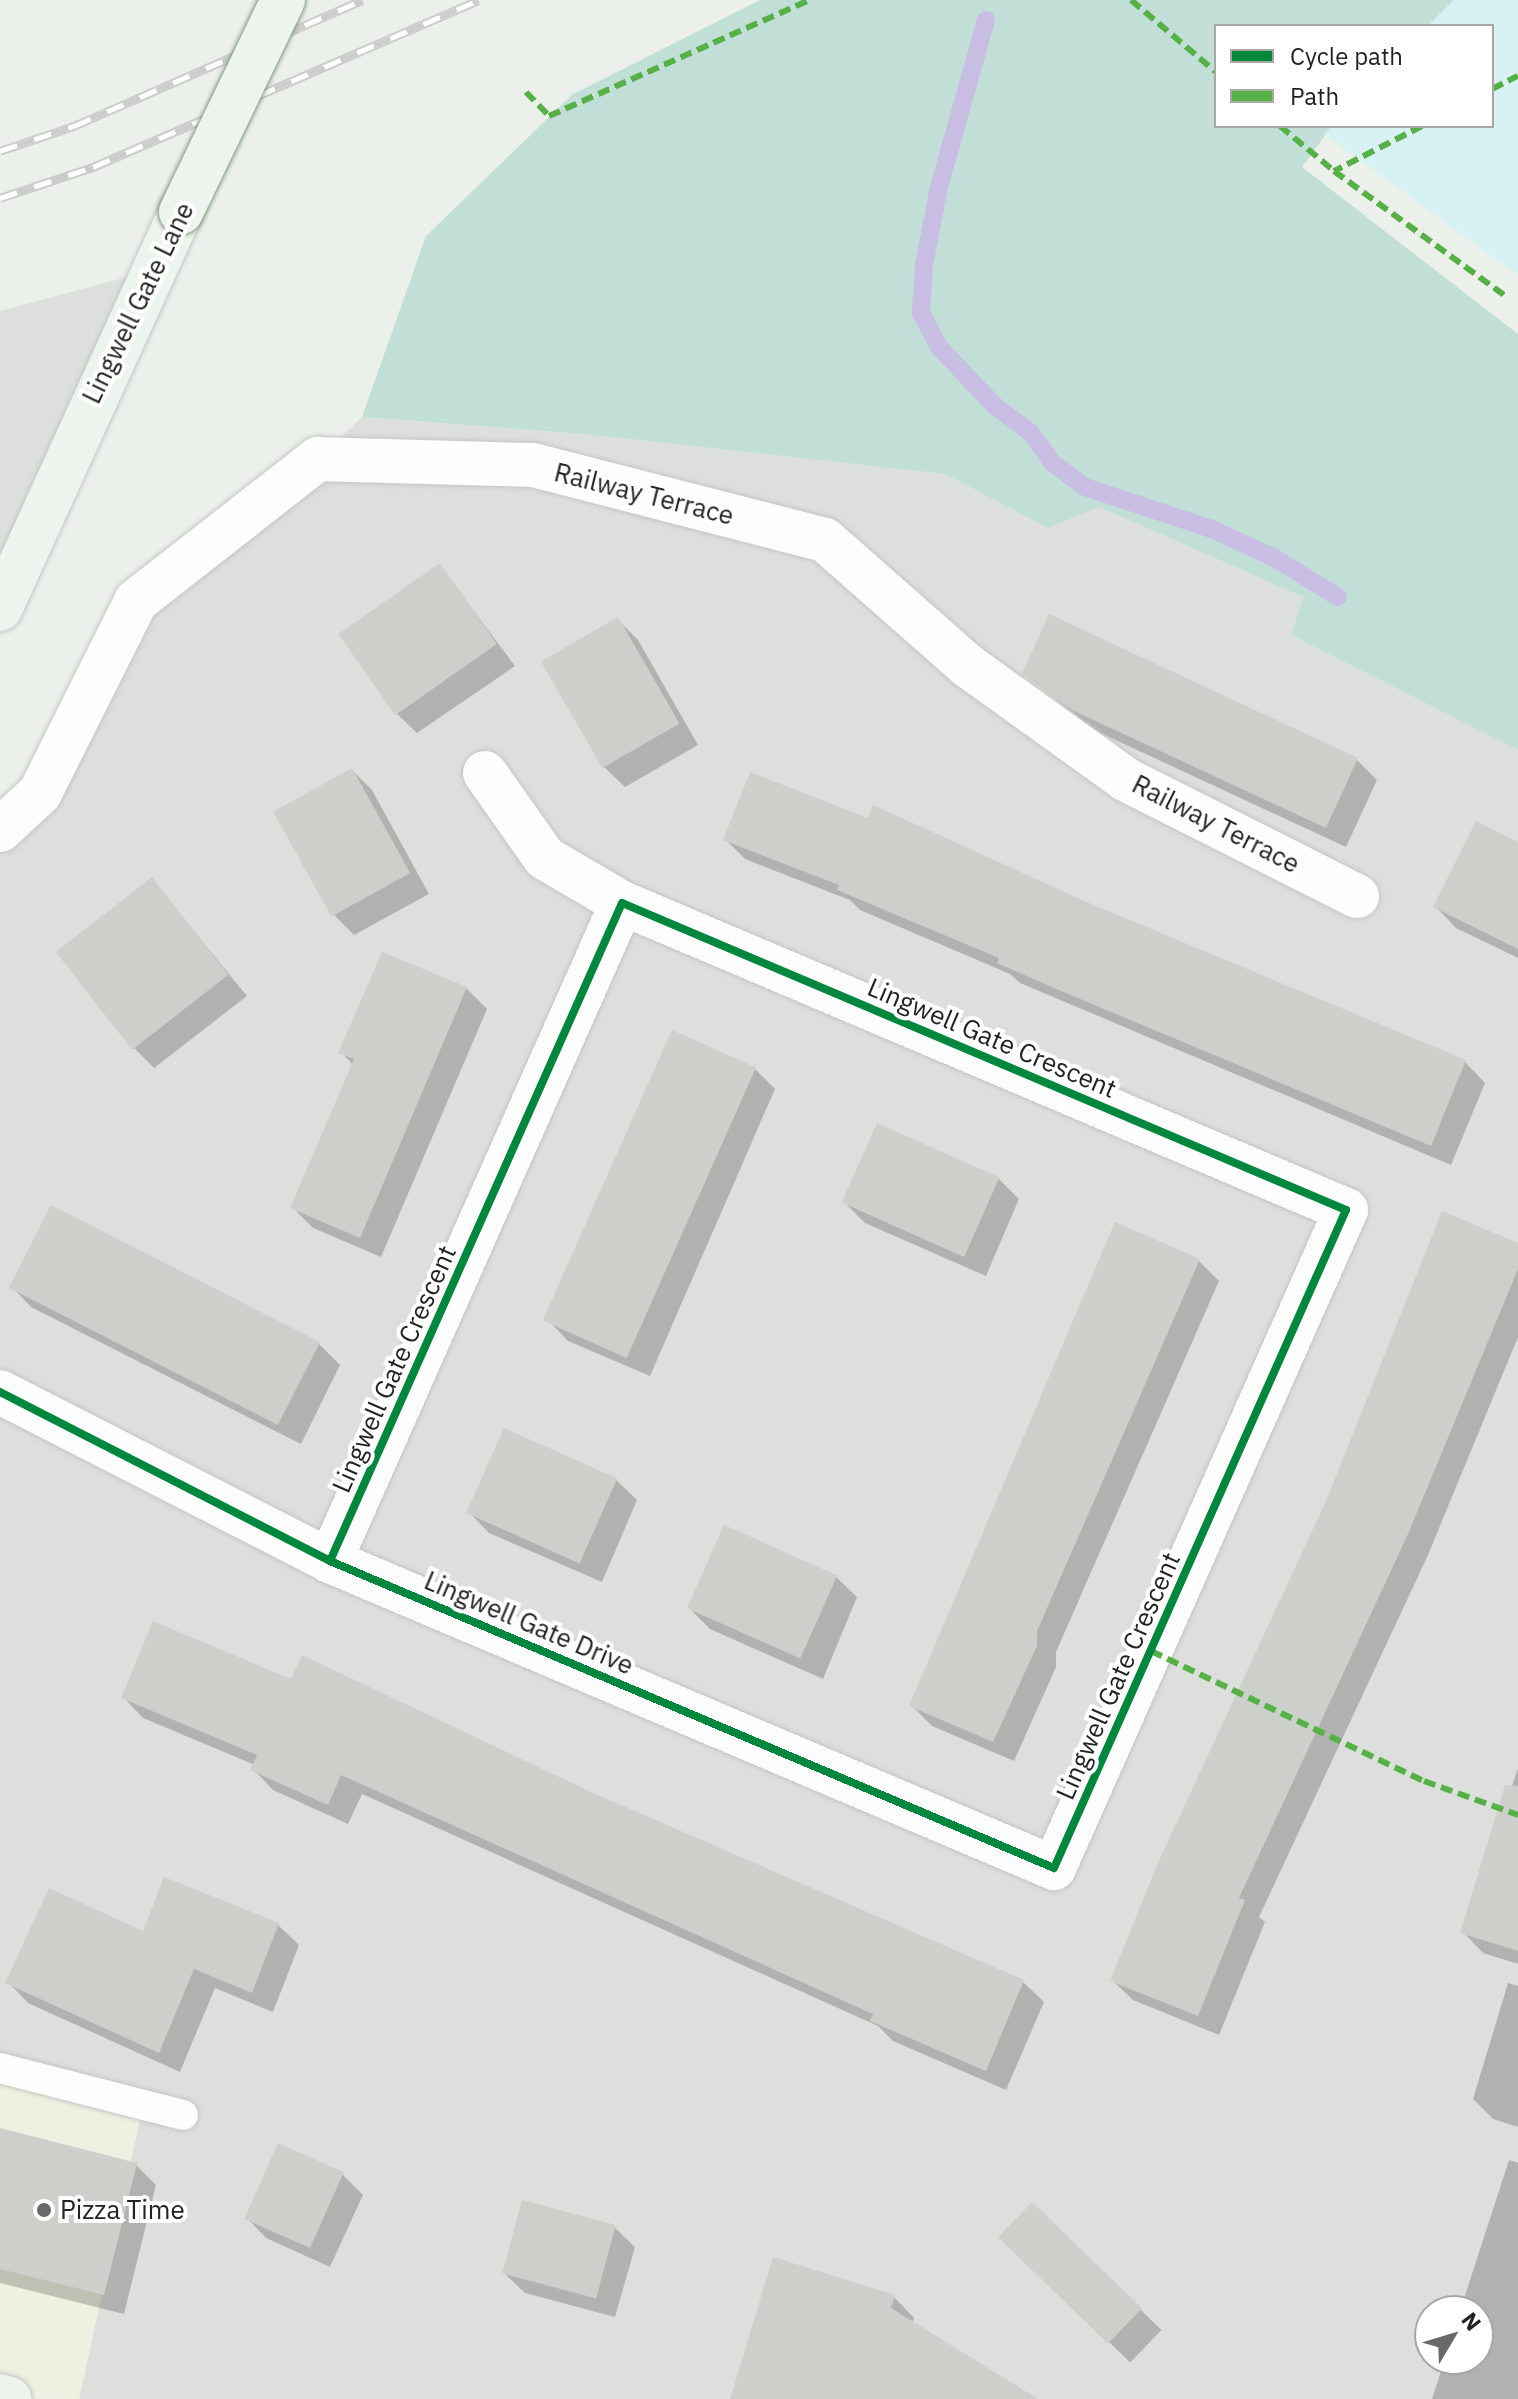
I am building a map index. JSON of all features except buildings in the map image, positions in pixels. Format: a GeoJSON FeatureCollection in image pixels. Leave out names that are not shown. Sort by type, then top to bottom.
{"type":"FeatureCollection","features":[{"type":"Feature","properties":{"kind":"street","name":"Lingwell Gate Lane"},"geometry":{"type":"LineString","coordinates":[[0,609],[181,212],[283,0]]}},
{"type":"Feature","properties":{"kind":"street","name":"Railway Terrace"},"geometry":{"type":"LineString","coordinates":[[0,830],[40,793],[136,601],[318,459],[533,465],[825,540],[968,666],[1125,779],[1357,896]]}},
{"type":"Feature","properties":{"kind":"street","name":"Lingwell Gate Crescent"},"geometry":{"type":"LineString","coordinates":[[485,773],[545,858],[622,903],[1346,1210],[1054,1868]]}},
{"type":"Feature","properties":{"kind":"street","name":"Lingwell Gate Crescent"},"geometry":{"type":"LineString","coordinates":[[330,1561],[622,903]]}},
{"type":"Feature","properties":{"kind":"street","name":"Lingwell Gate Drive"},"geometry":{"type":"LineString","coordinates":[[0,1392],[330,1561],[1054,1868]]}},
{"type":"Feature","properties":{"kind":"street"},"geometry":{"type":"LineString","coordinates":[[0,2396],[10,2399]]}},
{"type":"Feature","properties":{"kind":"lane"},"geometry":{"type":"LineString","coordinates":[[0,2068],[183,2115]]}},
{"type":"Feature","properties":{"kind":"shaded area"},"geometry":{"type":"Polygon","coordinates":[[[760,0],[1454,0],[1430,24],[1214,24],[1214,128],[1331,128],[1302,167],[1518,334],[1518,750],[1291,635],[1303,597],[1099,507],[1048,528],[945,474],[585,434],[362,417],[426,236],[573,94],[760,0]]]}},
{"type":"Feature","properties":{"kind":"shaded area"},"geometry":{"type":"Polygon","coordinates":[[[1454,0],[1518,0],[1518,276],[1324,134],[1330,128],[1494,128],[1494,24],[1430,24],[1454,0]]]}},
{"type":"Feature","properties":{"kind":"shaded area"},"geometry":{"type":"Polygon","coordinates":[[[153,270],[0,609],[0,311],[153,270]]]}},
{"type":"Feature","properties":{"kind":"shaded area"},"geometry":{"type":"Polygon","coordinates":[[[362,417],[585,434],[945,474],[1048,528],[1099,507],[1303,597],[1291,635],[1518,750],[1518,2399],[79,2399],[143,2105],[0,2068],[0,830],[136,601],[318,459],[362,417]]]}},
{"type":"Feature","properties":{"kind":"shaded area"},"geometry":{"type":"Polygon","coordinates":[[[0,2068],[143,2105],[79,2399],[0,2396],[0,2068]]]}},
{"type":"Feature","properties":{"kind":"waterway"},"geometry":{"type":"LineString","coordinates":[[986,20],[939,187],[924,265],[921,313],[939,347],[995,406],[1031,433],[1053,463],[1085,487],[1209,528],[1273,557],[1338,597]]}},
{"type":"Feature","properties":{"kind":"railway"},"geometry":{"type":"LineString","coordinates":[[0,151],[74,126],[363,0]]}},
{"type":"Feature","properties":{"kind":"railway"},"geometry":{"type":"LineString","coordinates":[[0,198],[93,167],[478,0]]}},
{"type":"Feature","properties":{"kind":"marked path"},"geometry":{"type":"LineString","coordinates":[[526,92],[549,116],[809,0]]}},
{"type":"Feature","properties":{"kind":"marked path"},"geometry":{"type":"LineString","coordinates":[[1131,0],[1214,70]]}},
{"type":"Feature","properties":{"kind":"marked path"},"geometry":{"type":"LineString","coordinates":[[1494,88],[1518,76]]}},
{"type":"Feature","properties":{"kind":"marked path"},"geometry":{"type":"LineString","coordinates":[[1282,128],[1334,171]]}},
{"type":"Feature","properties":{"kind":"marked path"},"geometry":{"type":"LineString","coordinates":[[1418,128],[1334,171],[1507,297]]}},
{"type":"Feature","properties":{"kind":"marked path"},"geometry":{"type":"LineString","coordinates":[[1151,1651],[1424,1781],[1518,1815]]}},
{"type":"Feature","properties":{"kind":"cycle path"},"geometry":{"type":"LineString","coordinates":[[0,1392],[330,1561],[1054,1868],[1346,1210],[622,903],[330,1561]]}},
{"type":"Feature","properties":{"kind":"place","name":"Pizza Time"},"geometry":{"type":"Point","coordinates":[44,2210]}}]}
